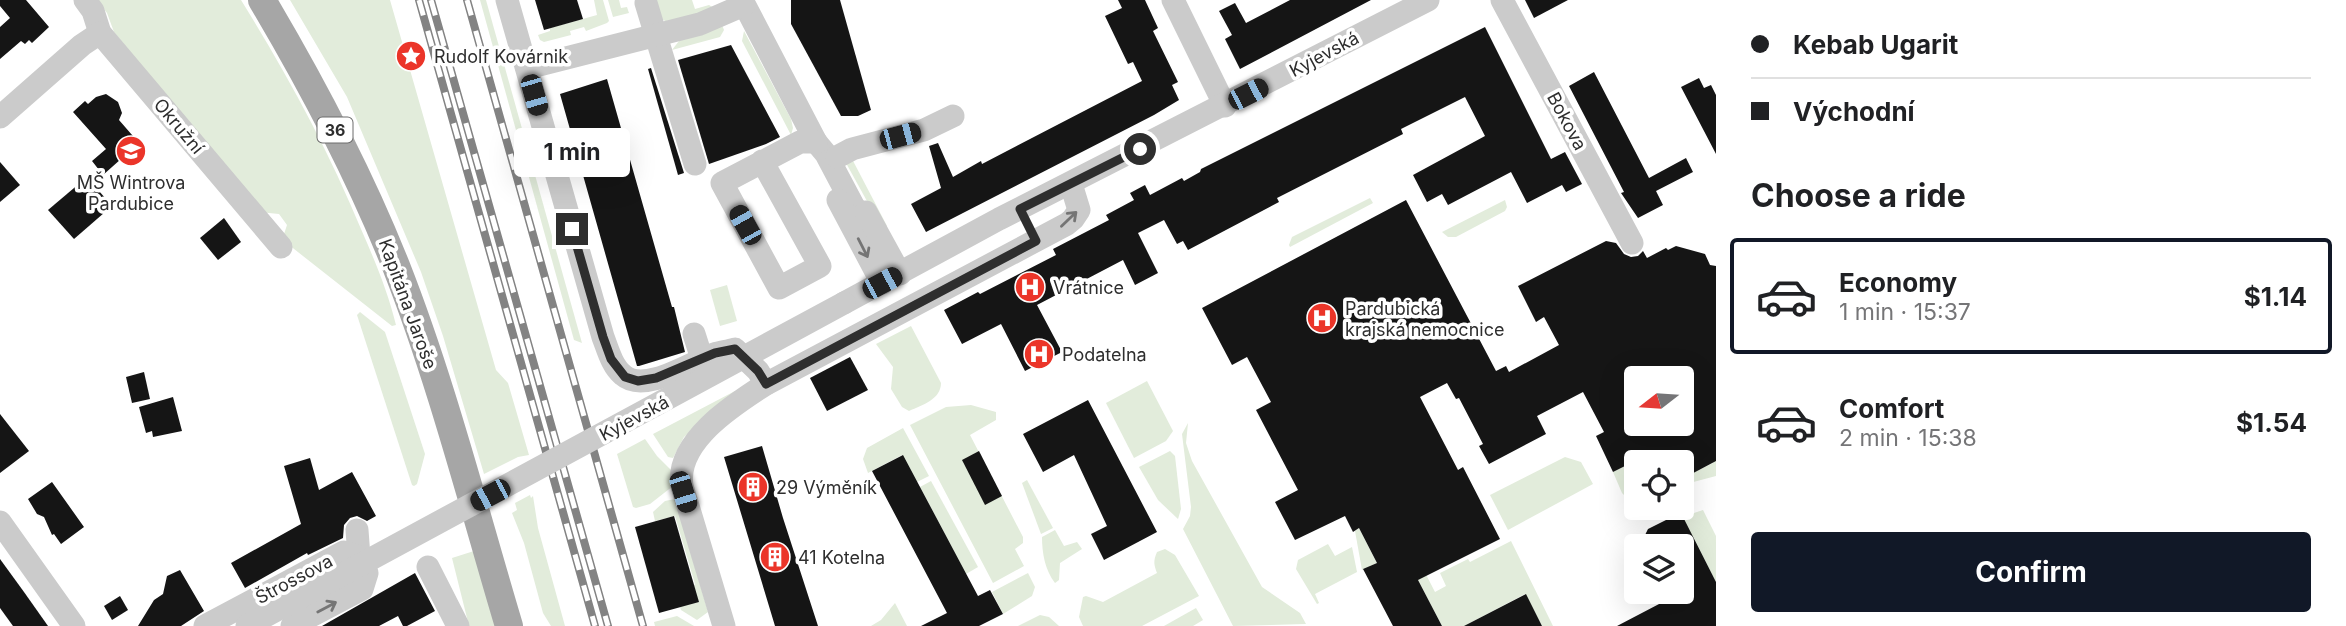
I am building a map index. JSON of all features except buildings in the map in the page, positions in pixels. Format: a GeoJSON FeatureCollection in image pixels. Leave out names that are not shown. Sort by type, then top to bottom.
{"type":"FeatureCollection","features":[{"type":"Feature","properties":{"kind":"main road","name":"Kapitána Jaroše"},"geometry":{"type":"LineString","coordinates":[[262,0],[328,115],[359,178],[396,267],[435,379],[509,626]]}},
{"type":"Feature","properties":{"kind":"street","name":"Okružní"},"geometry":{"type":"LineString","coordinates":[[85,0],[93,12],[100,33],[277,233]]}},
{"type":"Feature","properties":{"kind":"street"},"geometry":{"type":"LineString","coordinates":[[507,0],[603,337],[616,367],[625,377],[638,381],[656,378],[715,353],[735,349],[758,371],[766,384]]}},
{"type":"Feature","properties":{"kind":"street"},"geometry":{"type":"LineString","coordinates":[[1173,0],[1225,106]]}},
{"type":"Feature","properties":{"kind":"street","name":"Kyjevská"},"geometry":{"type":"LineString","coordinates":[[247,626],[1020,209],[1428,0]]}},
{"type":"Feature","properties":{"kind":"street","name":"Bokova"},"geometry":{"type":"LineString","coordinates":[[1503,0],[1632,243]]}},
{"type":"Feature","properties":{"kind":"street"},"geometry":{"type":"LineString","coordinates":[[527,68],[700,24],[743,2],[891,278]]}},
{"type":"Feature","properties":{"kind":"street"},"geometry":{"type":"LineString","coordinates":[[646,3],[695,164]]}},
{"type":"Feature","properties":{"kind":"street"},"geometry":{"type":"LineString","coordinates":[[0,117],[82,45],[100,33]]}},
{"type":"Feature","properties":{"kind":"street"},"geometry":{"type":"LineString","coordinates":[[823,153],[852,149],[924,130],[953,116]]}},
{"type":"Feature","properties":{"kind":"street"},"geometry":{"type":"LineString","coordinates":[[766,168],[820,266],[779,288],[722,183],[766,168],[800,142],[826,154],[854,207],[872,224],[891,278]]}},
{"type":"Feature","properties":{"kind":"street"},"geometry":{"type":"LineString","coordinates":[[724,626],[683,492],[681,473],[687,454],[704,433],[736,404],[766,384],[1066,224],[1077,215],[1078,203],[1071,184]]}},
{"type":"Feature","properties":{"kind":"street"},"geometry":{"type":"LineString","coordinates":[[1020,209],[1036,241]]}},
{"type":"Feature","properties":{"kind":"street"},"geometry":{"type":"LineString","coordinates":[[694,334],[702,359]]}},
{"type":"Feature","properties":{"kind":"street"},"geometry":{"type":"LineString","coordinates":[[0,522],[74,626]]}},
{"type":"Feature","properties":{"kind":"street"},"geometry":{"type":"LineString","coordinates":[[357,530],[359,557]]}},
{"type":"Feature","properties":{"kind":"street","name":"Štrossova"},"geometry":{"type":"LineString","coordinates":[[205,626],[344,552],[359,557],[367,573],[362,589],[292,626]]}},
{"type":"Feature","properties":{"kind":"street"},"geometry":{"type":"LineString","coordinates":[[428,566],[458,626]]}},
{"type":"Feature","properties":{"kind":"green space"},"geometry":{"type":"Polygon","coordinates":[[[97,0],[241,0],[275,56],[335,170],[376,265],[396,325],[392,326],[289,245],[284,234],[287,225],[279,214],[259,212],[114,32],[107,13],[97,0]]]}},
{"type":"Feature","properties":{"kind":"green space"},"geometry":{"type":"Polygon","coordinates":[[[290,0],[390,0],[496,370],[508,383],[529,455],[518,457],[484,474],[421,272],[347,97],[290,0]]]}},
{"type":"Feature","properties":{"kind":"green space"},"geometry":{"type":"Polygon","coordinates":[[[480,0],[486,0],[582,343],[574,340],[480,0]]]}},
{"type":"Feature","properties":{"kind":"green space"},"geometry":{"type":"Polygon","coordinates":[[[594,0],[603,0],[609,21],[607,23],[586,31],[584,27],[570,31],[571,35],[544,42],[540,40],[538,35],[550,31],[550,28],[597,15],[594,0]]]}},
{"type":"Feature","properties":{"kind":"green space"},"geometry":{"type":"Polygon","coordinates":[[[608,0],[619,0],[621,8],[627,7],[629,13],[613,17],[608,0]]]}},
{"type":"Feature","properties":{"kind":"green space"},"geometry":{"type":"Polygon","coordinates":[[[655,0],[692,0],[695,9],[709,5],[714,8],[668,23],[662,19],[655,0]]]}},
{"type":"Feature","properties":{"kind":"green space"},"geometry":{"type":"Polygon","coordinates":[[[722,25],[724,30],[720,37],[672,50],[679,41],[722,25]]]}},
{"type":"Feature","properties":{"kind":"green space"},"geometry":{"type":"Polygon","coordinates":[[[744,31],[791,119],[791,135],[742,41],[744,31]]]}},
{"type":"Feature","properties":{"kind":"green space"},"geometry":{"type":"Polygon","coordinates":[[[851,157],[887,226],[884,232],[846,163],[851,157]]]}},
{"type":"Feature","properties":{"kind":"green space"},"geometry":{"type":"Polygon","coordinates":[[[1370,198],[1373,203],[1290,247],[1292,237],[1370,198]]]}},
{"type":"Feature","properties":{"kind":"green space"},"geometry":{"type":"Polygon","coordinates":[[[1505,200],[1505,211],[1456,237],[1448,237],[1442,232],[1505,200]]]}},
{"type":"Feature","properties":{"kind":"green space"},"geometry":{"type":"Polygon","coordinates":[[[727,285],[737,321],[720,326],[710,290],[727,285]]]}},
{"type":"Feature","properties":{"kind":"green space"},"geometry":{"type":"Polygon","coordinates":[[[360,312],[385,332],[425,454],[417,484],[414,486],[357,315],[360,312]]]}},
{"type":"Feature","properties":{"kind":"green space"},"geometry":{"type":"Polygon","coordinates":[[[911,326],[941,383],[935,397],[909,411],[902,407],[891,389],[893,367],[876,344],[911,326]]]}},
{"type":"Feature","properties":{"kind":"green space"},"geometry":{"type":"Polygon","coordinates":[[[1147,381],[1173,431],[1166,441],[1134,458],[1106,403],[1147,381]]]}},
{"type":"Feature","properties":{"kind":"green space"},"geometry":{"type":"Polygon","coordinates":[[[735,391],[736,393],[684,437],[673,458],[668,457],[653,434],[735,391]]]}},
{"type":"Feature","properties":{"kind":"green space"},"geometry":{"type":"Polygon","coordinates":[[[971,405],[996,412],[996,420],[970,435],[1023,537],[1023,543],[1015,549],[1024,566],[993,583],[910,425],[946,407],[971,405]]]}},
{"type":"Feature","properties":{"kind":"green space"},"geometry":{"type":"Polygon","coordinates":[[[1188,423],[1186,443],[1192,461],[1262,587],[1300,613],[1306,624],[1233,626],[1183,529],[1190,516],[1191,507],[1182,434],[1188,423]]]}},
{"type":"Feature","properties":{"kind":"green space"},"geometry":{"type":"Polygon","coordinates":[[[903,428],[929,476],[917,482],[902,455],[868,473],[863,459],[867,448],[903,428]]]}},
{"type":"Feature","properties":{"kind":"green space"},"geometry":{"type":"Polygon","coordinates":[[[645,439],[672,471],[673,486],[650,504],[636,508],[633,507],[617,454],[645,439]]]}},
{"type":"Feature","properties":{"kind":"green space"},"geometry":{"type":"Polygon","coordinates":[[[1170,451],[1175,456],[1181,509],[1178,519],[1158,500],[1139,467],[1170,451]]]}},
{"type":"Feature","properties":{"kind":"green space"},"geometry":{"type":"Polygon","coordinates":[[[1716,452],[1716,476],[1694,482],[1694,472],[1713,463],[1716,452]]]}},
{"type":"Feature","properties":{"kind":"green space"},"geometry":{"type":"Polygon","coordinates":[[[1565,457],[1581,462],[1593,484],[1508,530],[1490,495],[1565,457]]]}},
{"type":"Feature","properties":{"kind":"green space"},"geometry":{"type":"Polygon","coordinates":[[[1624,466],[1624,495],[1622,493],[1613,472],[1624,466]]]}},
{"type":"Feature","properties":{"kind":"green space"},"geometry":{"type":"Polygon","coordinates":[[[1027,480],[1053,528],[1041,534],[1022,483],[1027,480]]]}},
{"type":"Feature","properties":{"kind":"green space"},"geometry":{"type":"Polygon","coordinates":[[[931,481],[978,567],[966,574],[920,487],[931,481]]]}},
{"type":"Feature","properties":{"kind":"green space"},"geometry":{"type":"Polygon","coordinates":[[[530,495],[531,498],[533,496],[538,528],[565,626],[551,626],[543,613],[524,543],[512,513],[517,510],[515,503],[530,495]]]}},
{"type":"Feature","properties":{"kind":"green space"},"geometry":{"type":"Polygon","coordinates":[[[675,499],[708,612],[697,620],[680,607],[695,584],[675,516],[655,521],[653,512],[665,501],[675,499]]]}},
{"type":"Feature","properties":{"kind":"green space"},"geometry":{"type":"Polygon","coordinates":[[[1703,510],[1716,536],[1716,582],[1694,540],[1694,534],[1691,534],[1684,520],[1694,520],[1694,513],[1703,510]]]}},
{"type":"Feature","properties":{"kind":"green space"},"geometry":{"type":"Polygon","coordinates":[[[1359,528],[1377,563],[1362,570],[1355,531],[1359,528]]]}},
{"type":"Feature","properties":{"kind":"green space"},"geometry":{"type":"Polygon","coordinates":[[[1055,530],[1064,546],[1077,542],[1082,549],[1060,563],[1059,580],[1055,583],[1045,561],[1042,537],[1055,530]]]}},
{"type":"Feature","properties":{"kind":"green space"},"geometry":{"type":"Polygon","coordinates":[[[1511,541],[1553,626],[1542,626],[1525,594],[1468,626],[1442,626],[1412,569],[1415,553],[1435,592],[1446,586],[1440,573],[1468,559],[1470,562],[1511,541]]]}},
{"type":"Feature","properties":{"kind":"green space"},"geometry":{"type":"Polygon","coordinates":[[[1328,544],[1335,556],[1352,547],[1357,572],[1315,594],[1319,603],[1317,604],[1296,569],[1298,560],[1328,544]]]}},
{"type":"Feature","properties":{"kind":"green space"},"geometry":{"type":"Polygon","coordinates":[[[1165,549],[1175,555],[1199,596],[1142,626],[1083,626],[1079,617],[1083,597],[1103,602],[1157,573],[1154,563],[1157,552],[1165,549]]]}},
{"type":"Feature","properties":{"kind":"green space"},"geometry":{"type":"Polygon","coordinates":[[[474,551],[496,626],[469,626],[452,558],[474,551]]]}},
{"type":"Feature","properties":{"kind":"green space"},"geometry":{"type":"Polygon","coordinates":[[[1028,573],[1035,587],[1032,596],[1003,614],[992,592],[1028,573]]]}},
{"type":"Feature","properties":{"kind":"green space"},"geometry":{"type":"Polygon","coordinates":[[[895,603],[907,626],[871,626],[881,620],[895,603]]]}},
{"type":"Feature","properties":{"kind":"green space"},"geometry":{"type":"Polygon","coordinates":[[[1196,608],[1203,620],[1193,626],[1164,626],[1196,608]]]}},
{"type":"Feature","properties":{"kind":"green space"},"geometry":{"type":"Polygon","coordinates":[[[1040,615],[1049,617],[1059,626],[1018,626],[1040,615]]]}},
{"type":"Feature","properties":{"kind":"green space"},"geometry":{"type":"Polygon","coordinates":[[[677,616],[694,626],[655,626],[654,622],[677,616]]]}},
{"type":"Feature","properties":{"kind":"railway"},"geometry":{"type":"LineString","coordinates":[[419,0],[595,626]]}},
{"type":"Feature","properties":{"kind":"railway"},"geometry":{"type":"LineString","coordinates":[[431,0],[608,626]]}},
{"type":"Feature","properties":{"kind":"railway"},"geometry":{"type":"LineString","coordinates":[[467,0],[643,626]]}},
{"type":"Feature","properties":{"kind":"place","name":"Rudolf Kovárnik"},"geometry":{"type":"Point","coordinates":[411,56]}},
{"type":"Feature","properties":{"kind":"place","name":"MŠ Wintrova Pardubice"},"geometry":{"type":"Point","coordinates":[131,151]}},
{"type":"Feature","properties":{"kind":"place","name":"Vrátnice"},"geometry":{"type":"Point","coordinates":[1030,287]}},
{"type":"Feature","properties":{"kind":"place","name":"Pardubická krajská nemocnice"},"geometry":{"type":"Point","coordinates":[1322,318]}},
{"type":"Feature","properties":{"kind":"place","name":"Podatelna"},"geometry":{"type":"Point","coordinates":[1039,354]}},
{"type":"Feature","properties":{"kind":"place","name":"29 Výměník"},"geometry":{"type":"Point","coordinates":[753,487]}},
{"type":"Feature","properties":{"kind":"place","name":"41 Kotelna"},"geometry":{"type":"Point","coordinates":[775,557]}},
{"type":"Feature","properties":{"kind":"route"},"geometry":{"type":"LineString","coordinates":[[572,229],[603,337],[611,359],[625,377],[638,381],[656,378],[715,353],[735,349],[758,371],[766,384],[1036,241],[1020,209],[1140,149]]}}]}
